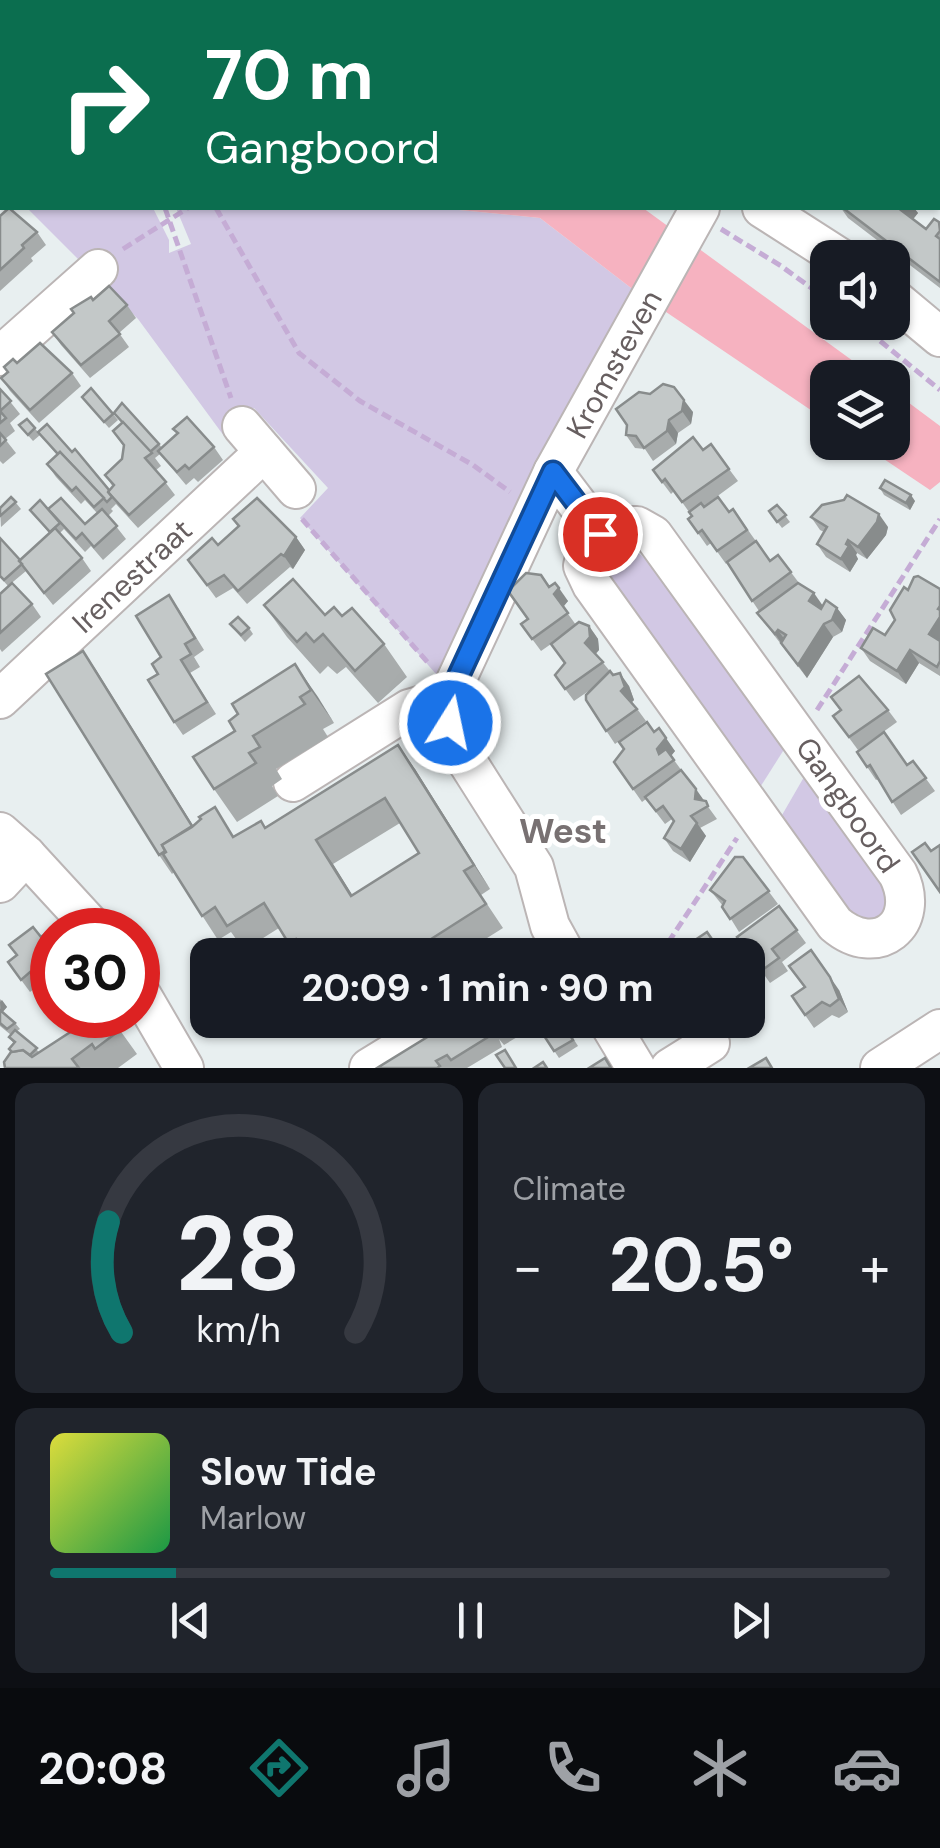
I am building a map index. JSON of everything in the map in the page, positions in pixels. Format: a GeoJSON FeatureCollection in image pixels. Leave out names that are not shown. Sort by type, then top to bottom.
{"type":"FeatureCollection","features":[{"type":"Feature","properties":{"kind":"street"},"geometry":{"type":"LineString","coordinates":[[765,210],[812,240]]}},
{"type":"Feature","properties":{"kind":"street","name":"Kromsteven"},"geometry":{"type":"LineString","coordinates":[[452,696],[553,472],[694,218]]}},
{"type":"Feature","properties":{"kind":"street"},"geometry":{"type":"LineString","coordinates":[[0,356],[98,269]]}},
{"type":"Feature","properties":{"kind":"street"},"geometry":{"type":"LineString","coordinates":[[910,312],[940,336]]}},
{"type":"Feature","properties":{"kind":"street"},"geometry":{"type":"LineString","coordinates":[[253,439],[296,489]]}},
{"type":"Feature","properties":{"kind":"street","name":"Irenestraat"},"geometry":{"type":"LineString","coordinates":[[0,699],[253,439]]}},
{"type":"Feature","properties":{"kind":"street"},"geometry":{"type":"LineString","coordinates":[[553,472],[600,534]]}},
{"type":"Feature","properties":{"kind":"street","name":"Gangboord"},"geometry":{"type":"LineString","coordinates":[[616,526],[636,526],[653,535],[898,874],[906,890],[906,909],[898,926],[884,937],[866,940],[848,936],[834,924],[592,585],[584,566],[588,545],[600,534],[616,526]]}},
{"type":"Feature","properties":{"kind":"street"},"geometry":{"type":"LineString","coordinates":[[294,782],[409,709],[452,696],[450,723],[464,755],[534,867],[554,938]]}},
{"type":"Feature","properties":{"kind":"street"},"geometry":{"type":"LineString","coordinates":[[0,882],[13,843],[75,908]]}},
{"type":"Feature","properties":{"kind":"street"},"geometry":{"type":"LineString","coordinates":[[160,1026],[184,1068]]}},
{"type":"Feature","properties":{"kind":"street"},"geometry":{"type":"LineString","coordinates":[[880,1068],[940,1029]]}},
{"type":"Feature","properties":{"kind":"street"},"geometry":{"type":"LineString","coordinates":[[369,1068],[418,1038]]}},
{"type":"Feature","properties":{"kind":"street"},"geometry":{"type":"LineString","coordinates":[[618,1038],[636,1068]]}},
{"type":"Feature","properties":{"kind":"street"},"geometry":{"type":"LineString","coordinates":[[670,1068],[710,1043]]}},
{"type":"Feature","properties":{"kind":"path"},"geometry":{"type":"LineString","coordinates":[[166,210],[253,439]]}},
{"type":"Feature","properties":{"kind":"path"},"geometry":{"type":"LineString","coordinates":[[98,269],[150,229],[184,210]]}},
{"type":"Feature","properties":{"kind":"path"},"geometry":{"type":"LineString","coordinates":[[217,210],[298,354],[360,401],[473,465],[508,491],[532,516]]}},
{"type":"Feature","properties":{"kind":"path"},"geometry":{"type":"LineString","coordinates":[[694,218],[810,287]]}},
{"type":"Feature","properties":{"kind":"path"},"geometry":{"type":"LineString","coordinates":[[879,340],[940,390]]}},
{"type":"Feature","properties":{"kind":"path"},"geometry":{"type":"LineString","coordinates":[[296,489],[288,502],[452,696]]}},
{"type":"Feature","properties":{"kind":"shaded area"},"geometry":{"type":"Polygon","coordinates":[[[29,210],[154,210],[169,240],[169,253],[191,244],[177,210],[459,210],[540,218],[635,291],[442,681],[300,518],[328,488],[254,408],[224,436],[138,319],[29,210]]]}},
{"type":"Feature","properties":{"kind":"shaded area"},"geometry":{"type":"Polygon","coordinates":[[[459,210],[646,210],[810,330],[810,340],[824,340],[852,360],[810,360],[810,409],[635,291],[540,218],[459,210]]]}},
{"type":"Feature","properties":{"kind":"shaded area"},"geometry":{"type":"Polygon","coordinates":[[[910,404],[940,426],[940,482],[930,490],[885,460],[910,460],[910,404]]]}},
{"type":"Feature","properties":{"kind":"shaded area"},"geometry":{"type":"Polygon","coordinates":[[[619,544],[631,546],[653,566],[785,748],[759,789],[607,578],[608,555],[619,544]]]}},
{"type":"Feature","properties":{"kind":"shaded area"},"geometry":{"type":"Polygon","coordinates":[[[804,777],[887,893],[886,918],[859,932],[778,822],[804,777]]]}},
{"type":"Feature","properties":{"kind":"building"},"geometry":{"type":"Polygon","coordinates":[[[11,210],[37,232],[0,270],[0,216],[11,210]]]}},
{"type":"Feature","properties":{"kind":"building"},"geometry":{"type":"Polygon","coordinates":[[[846,210],[901,210],[926,229],[934,219],[939,222],[936,236],[940,239],[940,282],[910,259],[910,240],[885,240],[846,210]]]}},
{"type":"Feature","properties":{"kind":"building"},"geometry":{"type":"Polygon","coordinates":[[[109,286],[127,305],[109,321],[120,334],[81,365],[52,332],[74,313],[71,309],[91,297],[93,300],[109,286]]]}},
{"type":"Feature","properties":{"kind":"building"},"geometry":{"type":"Polygon","coordinates":[[[40,343],[72,373],[30,410],[1,378],[8,372],[4,367],[13,359],[17,363],[40,343]]]}},
{"type":"Feature","properties":{"kind":"building"},"geometry":{"type":"Polygon","coordinates":[[[663,384],[674,387],[684,400],[682,411],[669,420],[667,431],[644,448],[636,436],[626,435],[627,425],[616,409],[639,392],[650,394],[663,384]]]}},
{"type":"Feature","properties":{"kind":"building"},"geometry":{"type":"Polygon","coordinates":[[[91,388],[113,414],[104,422],[82,397],[91,388]]]}},
{"type":"Feature","properties":{"kind":"building"},"geometry":{"type":"Polygon","coordinates":[[[0,389],[11,401],[0,411],[0,389]]]}},
{"type":"Feature","properties":{"kind":"building"},"geometry":{"type":"Polygon","coordinates":[[[122,403],[159,444],[150,452],[114,413],[122,403]]]}},
{"type":"Feature","properties":{"kind":"building"},"geometry":{"type":"Polygon","coordinates":[[[187,417],[214,447],[189,469],[185,465],[177,472],[158,451],[178,433],[173,429],[187,417]]]}},
{"type":"Feature","properties":{"kind":"building"},"geometry":{"type":"Polygon","coordinates":[[[27,419],[35,428],[28,435],[19,425],[27,419]]]}},
{"type":"Feature","properties":{"kind":"building"},"geometry":{"type":"Polygon","coordinates":[[[123,422],[152,453],[145,458],[166,482],[129,515],[108,492],[114,485],[105,475],[122,459],[124,445],[113,431],[123,422]]]}},
{"type":"Feature","properties":{"kind":"building"},"geometry":{"type":"Polygon","coordinates":[[[47,424],[72,452],[75,449],[109,490],[112,497],[107,502],[38,432],[47,424]]]}},
{"type":"Feature","properties":{"kind":"building"},"geometry":{"type":"Polygon","coordinates":[[[693,437],[703,450],[711,444],[729,469],[682,502],[653,470],[693,437]]]}},
{"type":"Feature","properties":{"kind":"building"},"geometry":{"type":"Polygon","coordinates":[[[60,452],[104,498],[94,507],[76,487],[72,491],[47,464],[60,452]]]}},
{"type":"Feature","properties":{"kind":"building"},"geometry":{"type":"Polygon","coordinates":[[[885,480],[911,495],[906,503],[880,488],[885,480]]]}},
{"type":"Feature","properties":{"kind":"building"},"geometry":{"type":"Polygon","coordinates":[[[847,495],[879,514],[858,547],[848,540],[849,546],[841,559],[817,544],[827,527],[811,517],[822,505],[844,500],[847,495]]]}},
{"type":"Feature","properties":{"kind":"building"},"geometry":{"type":"Polygon","coordinates":[[[11,497],[16,502],[0,516],[0,508],[11,497]]]}},
{"type":"Feature","properties":{"kind":"building"},"geometry":{"type":"Polygon","coordinates":[[[718,497],[729,512],[733,509],[747,530],[717,551],[688,519],[692,516],[689,512],[701,503],[704,507],[718,497]]]}},
{"type":"Feature","properties":{"kind":"building"},"geometry":{"type":"Polygon","coordinates":[[[61,498],[85,524],[102,509],[117,526],[94,547],[82,533],[76,539],[48,509],[61,498]]]}},
{"type":"Feature","properties":{"kind":"building"},"geometry":{"type":"Polygon","coordinates":[[[257,498],[296,537],[284,556],[281,554],[238,591],[224,575],[207,585],[188,560],[212,538],[218,545],[239,526],[233,519],[257,498]]]}},
{"type":"Feature","properties":{"kind":"building"},"geometry":{"type":"Polygon","coordinates":[[[40,500],[60,523],[50,532],[30,510],[40,500]]]}},
{"type":"Feature","properties":{"kind":"building"},"geometry":{"type":"Polygon","coordinates":[[[777,505],[786,515],[777,522],[769,511],[777,505]]]}},
{"type":"Feature","properties":{"kind":"building"},"geometry":{"type":"Polygon","coordinates":[[[55,528],[82,558],[44,593],[19,561],[55,528]]]}},
{"type":"Feature","properties":{"kind":"building"},"geometry":{"type":"Polygon","coordinates":[[[0,538],[22,564],[4,580],[0,576],[0,538]]]}},
{"type":"Feature","properties":{"kind":"building"},"geometry":{"type":"Polygon","coordinates":[[[756,541],[770,561],[778,555],[791,572],[752,601],[727,562],[756,541]]]}},
{"type":"Feature","properties":{"kind":"building"},"geometry":{"type":"Polygon","coordinates":[[[526,573],[541,575],[549,587],[555,583],[559,588],[554,594],[568,613],[532,639],[521,624],[528,619],[508,591],[526,573]]]}},
{"type":"Feature","properties":{"kind":"building"},"geometry":{"type":"Polygon","coordinates":[[[918,576],[940,589],[940,617],[929,634],[940,641],[940,661],[937,667],[910,650],[897,671],[861,648],[873,628],[885,635],[895,620],[890,610],[904,587],[908,590],[918,576]]]}},
{"type":"Feature","properties":{"kind":"building"},"geometry":{"type":"Polygon","coordinates":[[[293,579],[325,615],[334,607],[342,616],[352,608],[384,644],[355,671],[323,634],[314,642],[306,633],[297,642],[264,605],[293,579]]]}},
{"type":"Feature","properties":{"kind":"building"},"geometry":{"type":"Polygon","coordinates":[[[12,583],[32,604],[0,633],[0,594],[12,583]]]}},
{"type":"Feature","properties":{"kind":"building"},"geometry":{"type":"Polygon","coordinates":[[[798,583],[814,593],[809,601],[821,609],[826,600],[837,608],[798,665],[781,643],[786,635],[778,630],[775,634],[757,613],[798,583]]]}},
{"type":"Feature","properties":{"kind":"building"},"geometry":{"type":"Polygon","coordinates":[[[169,595],[195,638],[185,644],[191,654],[181,660],[207,702],[174,722],[148,680],[158,674],[152,664],[161,657],[136,616],[169,595]]]}},
{"type":"Feature","properties":{"kind":"building"},"geometry":{"type":"Polygon","coordinates":[[[238,617],[249,628],[241,635],[230,624],[238,617]]]}},
{"type":"Feature","properties":{"kind":"building"},"geometry":{"type":"Polygon","coordinates":[[[579,622],[589,626],[590,637],[585,643],[603,662],[565,689],[555,675],[565,663],[551,644],[579,622]]]}},
{"type":"Feature","properties":{"kind":"building"},"geometry":{"type":"Polygon","coordinates":[[[83,651],[192,826],[162,845],[165,851],[159,855],[46,674],[83,651]]]}},
{"type":"Feature","properties":{"kind":"building"},"geometry":{"type":"Polygon","coordinates":[[[295,664],[311,690],[300,697],[305,704],[253,736],[260,747],[249,753],[256,763],[214,789],[193,757],[235,731],[229,721],[238,714],[232,704],[295,664]]]}},
{"type":"Feature","properties":{"kind":"building"},"geometry":{"type":"Polygon","coordinates":[[[610,671],[613,675],[620,673],[625,687],[621,691],[637,709],[606,731],[586,695],[610,671]]]}},
{"type":"Feature","properties":{"kind":"building"},"geometry":{"type":"Polygon","coordinates":[[[859,676],[888,710],[849,737],[833,716],[841,710],[831,697],[859,676]]]}},
{"type":"Feature","properties":{"kind":"building"},"geometry":{"type":"Polygon","coordinates":[[[647,722],[654,732],[659,728],[666,738],[657,749],[659,754],[666,749],[674,760],[633,789],[614,762],[624,749],[619,742],[647,722]]]}},
{"type":"Feature","properties":{"kind":"building"},"geometry":{"type":"Polygon","coordinates":[[[884,732],[907,765],[913,761],[926,778],[892,802],[870,765],[867,767],[857,752],[884,732]]]}},
{"type":"Feature","properties":{"kind":"building"},"geometry":{"type":"Polygon","coordinates":[[[398,745],[474,865],[464,871],[486,904],[433,938],[285,938],[264,903],[227,926],[215,907],[202,916],[163,854],[166,852],[162,845],[215,807],[233,837],[261,821],[265,828],[398,745]],[[385,798],[316,840],[351,896],[419,853],[385,798]]]}},
{"type":"Feature","properties":{"kind":"building"},"geometry":{"type":"Polygon","coordinates":[[[681,770],[696,789],[695,799],[706,801],[708,806],[691,816],[697,823],[681,849],[664,838],[674,821],[663,806],[656,811],[645,797],[681,770]]]}},
{"type":"Feature","properties":{"kind":"building"},"geometry":{"type":"Polygon","coordinates":[[[925,843],[931,851],[940,845],[940,892],[912,852],[925,843]]]}},
{"type":"Feature","properties":{"kind":"building"},"geometry":{"type":"Polygon","coordinates":[[[735,857],[743,857],[769,891],[730,919],[722,907],[725,901],[710,890],[735,857]]]}},
{"type":"Feature","properties":{"kind":"building"},"geometry":{"type":"Polygon","coordinates":[[[779,906],[797,930],[772,949],[779,958],[765,968],[765,938],[737,937],[779,906]]]}},
{"type":"Feature","properties":{"kind":"building"},"geometry":{"type":"Polygon","coordinates":[[[30,929],[30,972],[21,980],[8,962],[17,955],[9,945],[30,929]]]}},
{"type":"Feature","properties":{"kind":"building"},"geometry":{"type":"Polygon","coordinates":[[[811,950],[830,977],[839,999],[830,1006],[822,1002],[805,1015],[792,996],[805,987],[789,966],[811,950]]]}},
{"type":"Feature","properties":{"kind":"building"},"geometry":{"type":"Polygon","coordinates":[[[0,1010],[15,1023],[7,1029],[0,1023],[0,1010]]]}},
{"type":"Feature","properties":{"kind":"building"},"geometry":{"type":"Polygon","coordinates":[[[15,1030],[37,1048],[30,1055],[9,1049],[15,1042],[9,1037],[15,1030]]]}},
{"type":"Feature","properties":{"kind":"building"},"geometry":{"type":"Polygon","coordinates":[[[61,1038],[109,1038],[95,1049],[92,1044],[72,1059],[79,1068],[5,1068],[4,1062],[11,1052],[23,1050],[32,1057],[61,1038]]]}},
{"type":"Feature","properties":{"kind":"building"},"geometry":{"type":"Polygon","coordinates":[[[426,1038],[487,1038],[451,1060],[447,1055],[436,1061],[440,1066],[437,1068],[377,1068],[426,1038]]]}},
{"type":"Feature","properties":{"kind":"building"},"geometry":{"type":"Polygon","coordinates":[[[546,1038],[572,1038],[573,1040],[554,1051],[546,1038]]]}},
{"type":"Feature","properties":{"kind":"building"},"geometry":{"type":"Polygon","coordinates":[[[505,1050],[516,1068],[505,1068],[496,1055],[505,1050]]]}},
{"type":"Feature","properties":{"kind":"building"},"geometry":{"type":"Polygon","coordinates":[[[605,1058],[611,1068],[589,1068],[605,1058]]]}},
{"type":"Feature","properties":{"kind":"building"},"geometry":{"type":"Polygon","coordinates":[[[766,1058],[772,1068],[749,1068],[766,1058]]]}},
{"type":"Feature","properties":{"kind":"district","name":"West"},"geometry":{"type":"Point","coordinates":[563,831]}},
{"type":"Feature","properties":{"kind":"route"},"geometry":{"type":"LineString","coordinates":[[450,723],[452,690],[553,472],[600,534]]}}]}
